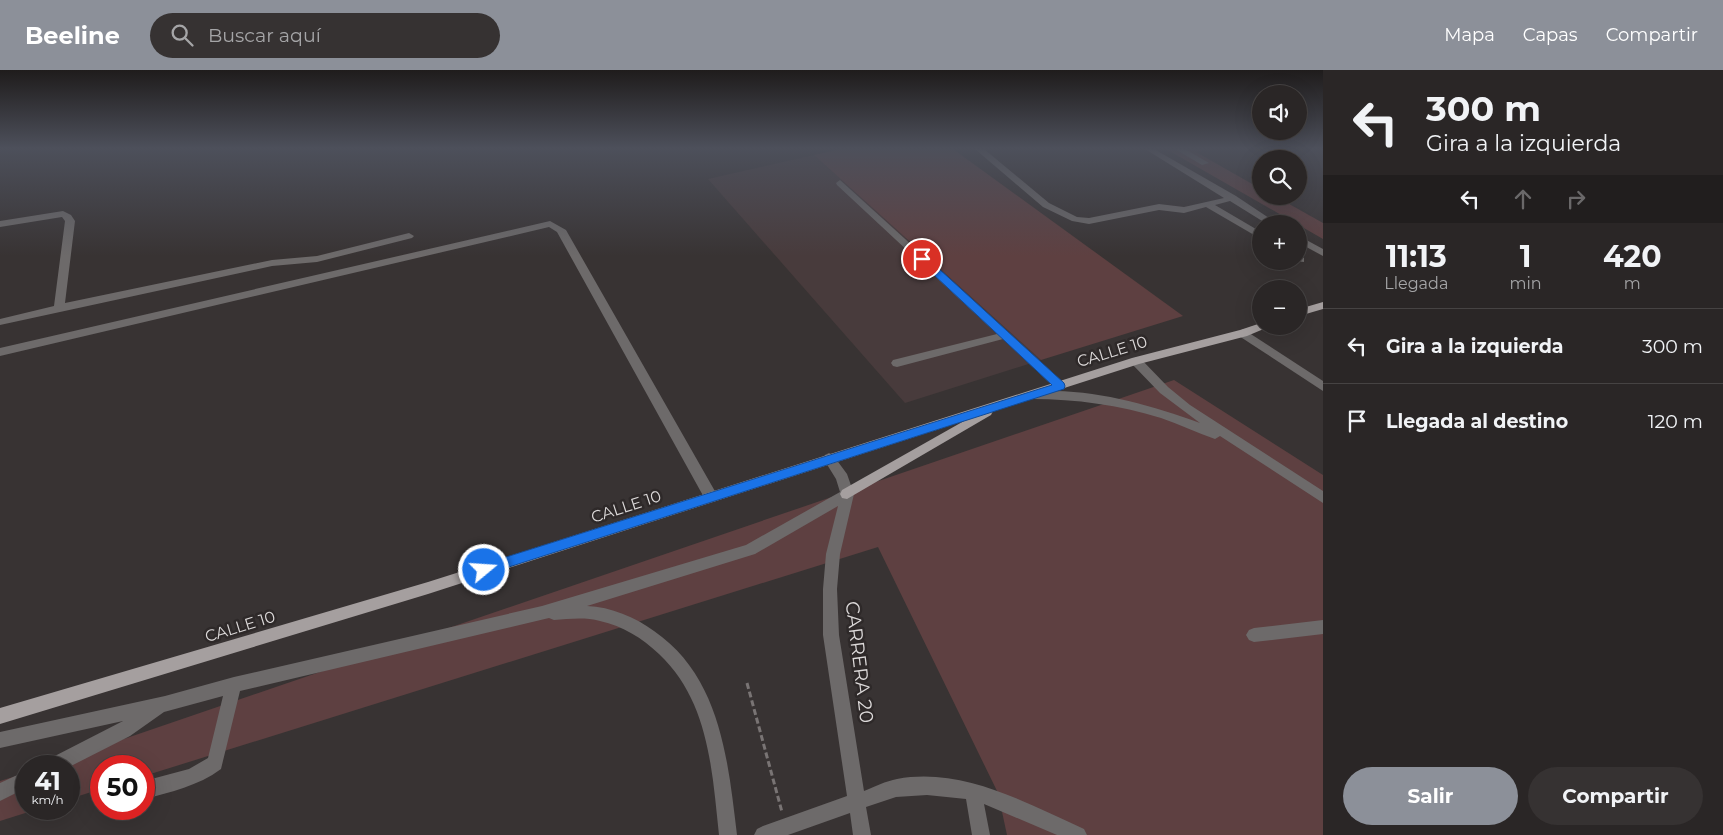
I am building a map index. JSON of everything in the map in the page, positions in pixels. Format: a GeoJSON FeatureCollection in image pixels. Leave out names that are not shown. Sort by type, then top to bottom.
{"type":"FeatureCollection","features":[{"type":"Feature","properties":{"kind":"main road"},"geometry":{"type":"LineString","coordinates":[[1307,310],[1323,305]]}},
{"type":"Feature","properties":{"kind":"main road","name":"CALLE 10"},"geometry":{"type":"LineString","coordinates":[[0,716],[428,588],[1136,361],[1252,330]]}},
{"type":"Feature","properties":{"kind":"main road"},"geometry":{"type":"LineString","coordinates":[[847,494],[871,478],[947,438],[999,404]]}},
{"type":"Feature","properties":{"kind":"street"},"geometry":{"type":"LineString","coordinates":[[842,185],[1060,386]]}},
{"type":"Feature","properties":{"kind":"street"},"geometry":{"type":"LineString","coordinates":[[1022,185],[1046,205],[1075,218],[1089,221],[1159,207],[1184,210],[1233,198]]}},
{"type":"Feature","properties":{"kind":"street"},"geometry":{"type":"LineString","coordinates":[[1210,185],[1260,215]]}},
{"type":"Feature","properties":{"kind":"street"},"geometry":{"type":"LineString","coordinates":[[1209,205],[1252,231]]}},
{"type":"Feature","properties":{"kind":"street"},"geometry":{"type":"LineString","coordinates":[[0,224],[63,214],[68,217],[70,221],[59,308]]}},
{"type":"Feature","properties":{"kind":"street"},"geometry":{"type":"LineString","coordinates":[[0,352],[550,224],[561,230],[712,497]]}},
{"type":"Feature","properties":{"kind":"street"},"geometry":{"type":"LineString","coordinates":[[0,322],[272,263],[317,259],[410,236]]}},
{"type":"Feature","properties":{"kind":"street"},"geometry":{"type":"LineString","coordinates":[[1307,243],[1323,253]]}},
{"type":"Feature","properties":{"kind":"street"},"geometry":{"type":"LineString","coordinates":[[1243,333],[1323,387]]}},
{"type":"Feature","properties":{"kind":"street"},"geometry":{"type":"LineString","coordinates":[[897,363],[1005,335]]}},
{"type":"Feature","properties":{"kind":"street"},"geometry":{"type":"LineString","coordinates":[[1136,361],[1164,390],[1179,402],[1323,498]]}},
{"type":"Feature","properties":{"kind":"street"},"geometry":{"type":"LineString","coordinates":[[1032,395],[1082,397],[1133,406],[1187,422],[1242,445]]}},
{"type":"Feature","properties":{"kind":"street"},"geometry":{"type":"LineString","coordinates":[[0,740],[165,704],[234,685],[542,612],[750,550],[847,494],[842,478],[829,458]]}},
{"type":"Feature","properties":{"kind":"street","name":"CARRERA 20"},"geometry":{"type":"LineString","coordinates":[[847,494],[833,554],[830,589],[831,635],[862,835]]}},
{"type":"Feature","properties":{"kind":"street"},"geometry":{"type":"LineString","coordinates":[[542,612],[600,614],[626,622],[655,639],[672,656],[689,677],[712,728],[728,835]]}},
{"type":"Feature","properties":{"kind":"street"},"geometry":{"type":"LineString","coordinates":[[1254,635],[1323,627]]}},
{"type":"Feature","properties":{"kind":"street"},"geometry":{"type":"LineString","coordinates":[[155,787],[206,771],[214,763],[234,685]]}},
{"type":"Feature","properties":{"kind":"street"},"geometry":{"type":"LineString","coordinates":[[75,755],[124,730],[165,704]]}},
{"type":"Feature","properties":{"kind":"street"},"geometry":{"type":"LineString","coordinates":[[0,792],[15,784]]}},
{"type":"Feature","properties":{"kind":"street"},"geometry":{"type":"LineString","coordinates":[[763,835],[896,788],[927,786],[973,792],[1017,808],[1078,835]]}},
{"type":"Feature","properties":{"kind":"street"},"geometry":{"type":"LineString","coordinates":[[973,792],[981,835]]}},
{"type":"Feature","properties":{"kind":"path"},"geometry":{"type":"LineString","coordinates":[[747,683],[786,826]]}},
{"type":"Feature","properties":{"kind":"shaded area"},"geometry":{"type":"Polygon","coordinates":[[[713,185],[847,185],[1041,360],[905,403],[713,185]]]}},
{"type":"Feature","properties":{"kind":"shaded area"},"geometry":{"type":"Polygon","coordinates":[[[847,185],[1002,185],[1183,316],[1041,360],[847,185]]]}},
{"type":"Feature","properties":{"kind":"shaded area"},"geometry":{"type":"Polygon","coordinates":[[[1228,185],[1252,185],[1252,198],[1228,185]]]}},
{"type":"Feature","properties":{"kind":"shaded area"},"geometry":{"type":"Polygon","coordinates":[[[1264,205],[1291,205],[1323,223],[1323,239],[1307,230],[1307,215],[1281,215],[1264,205]]]}},
{"type":"Feature","properties":{"kind":"shaded area"},"geometry":{"type":"Polygon","coordinates":[[[1174,380],[1323,475],[1323,835],[1007,835],[998,793],[878,547],[155,773],[155,755],[90,755],[90,792],[80,796],[80,755],[77,755],[1174,380]]]}},
{"type":"Feature","properties":{"kind":"shaded area"},"geometry":{"type":"Polygon","coordinates":[[[15,776],[15,816],[0,821],[0,781],[15,776]]]}},
{"type":"Feature","properties":{"kind":"route"},"geometry":{"type":"LineString","coordinates":[[484,570],[829,458],[1060,386],[922,259]]}}]}
